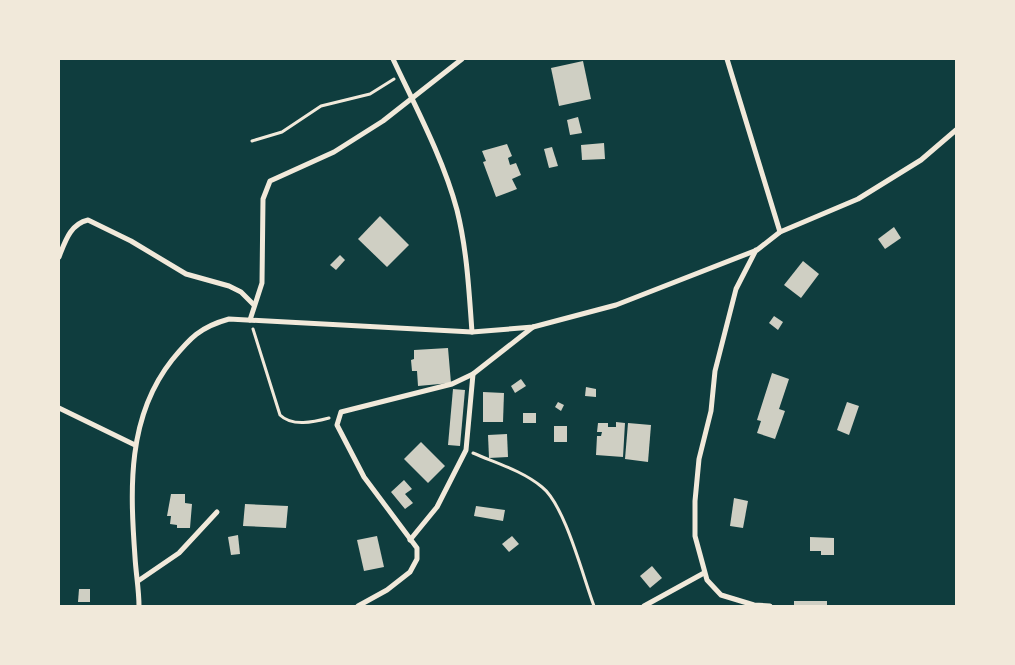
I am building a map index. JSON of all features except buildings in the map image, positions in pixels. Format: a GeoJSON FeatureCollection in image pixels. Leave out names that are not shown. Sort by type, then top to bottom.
{"type":"FeatureCollection","features":[{"type":"Feature","properties":{"kind":"street"},"geometry":{"type":"LineString","coordinates":[[393,59],[443,170],[457,211],[468,274],[472,332]]}},
{"type":"Feature","properties":{"kind":"street"},"geometry":{"type":"LineString","coordinates":[[250,320],[262,283],[263,199],[264,191],[270,181],[334,152],[383,121],[462,59]]}},
{"type":"Feature","properties":{"kind":"street"},"geometry":{"type":"LineString","coordinates":[[727,59],[780,232]]}},
{"type":"Feature","properties":{"kind":"street"},"geometry":{"type":"LineString","coordinates":[[139,606],[132,488],[135,445],[141,415],[168,365],[187,342],[210,324],[229,319],[472,332],[533,327],[616,304],[757,250],[780,232],[858,198],[921,160],[956,130]]}},
{"type":"Feature","properties":{"kind":"street"},"geometry":{"type":"LineString","coordinates":[[59,257],[71,230],[80,222],[88,220],[131,241],[186,274],[229,286],[241,292],[254,305]]}},
{"type":"Feature","properties":{"kind":"street"},"geometry":{"type":"LineString","coordinates":[[757,250],[736,290],[715,371],[711,411],[699,459],[695,501],[695,536],[707,580],[721,595],[754,605],[770,606]]}},
{"type":"Feature","properties":{"kind":"street"},"geometry":{"type":"LineString","coordinates":[[358,606],[388,590],[410,572],[417,559],[416,548],[364,477],[344,442],[337,425],[341,412],[452,384],[473,374],[533,327]]}},
{"type":"Feature","properties":{"kind":"street"},"geometry":{"type":"LineString","coordinates":[[410,540],[437,506],[466,450],[473,374]]}},
{"type":"Feature","properties":{"kind":"street"},"geometry":{"type":"LineString","coordinates":[[59,408],[135,445]]}},
{"type":"Feature","properties":{"kind":"street"},"geometry":{"type":"LineString","coordinates":[[138,581],[179,552],[217,512]]}},
{"type":"Feature","properties":{"kind":"street"},"geometry":{"type":"LineString","coordinates":[[644,606],[704,572]]}},
{"type":"Feature","properties":{"kind":"path"},"geometry":{"type":"LineString","coordinates":[[252,141],[282,132],[322,106],[370,94],[400,74]]}},
{"type":"Feature","properties":{"kind":"path"},"geometry":{"type":"LineString","coordinates":[[250,320],[277,409],[283,418],[299,422],[339,416]]}},
{"type":"Feature","properties":{"kind":"path"},"geometry":{"type":"LineString","coordinates":[[466,450],[520,473],[543,487],[558,507],[594,606]]}}]}
